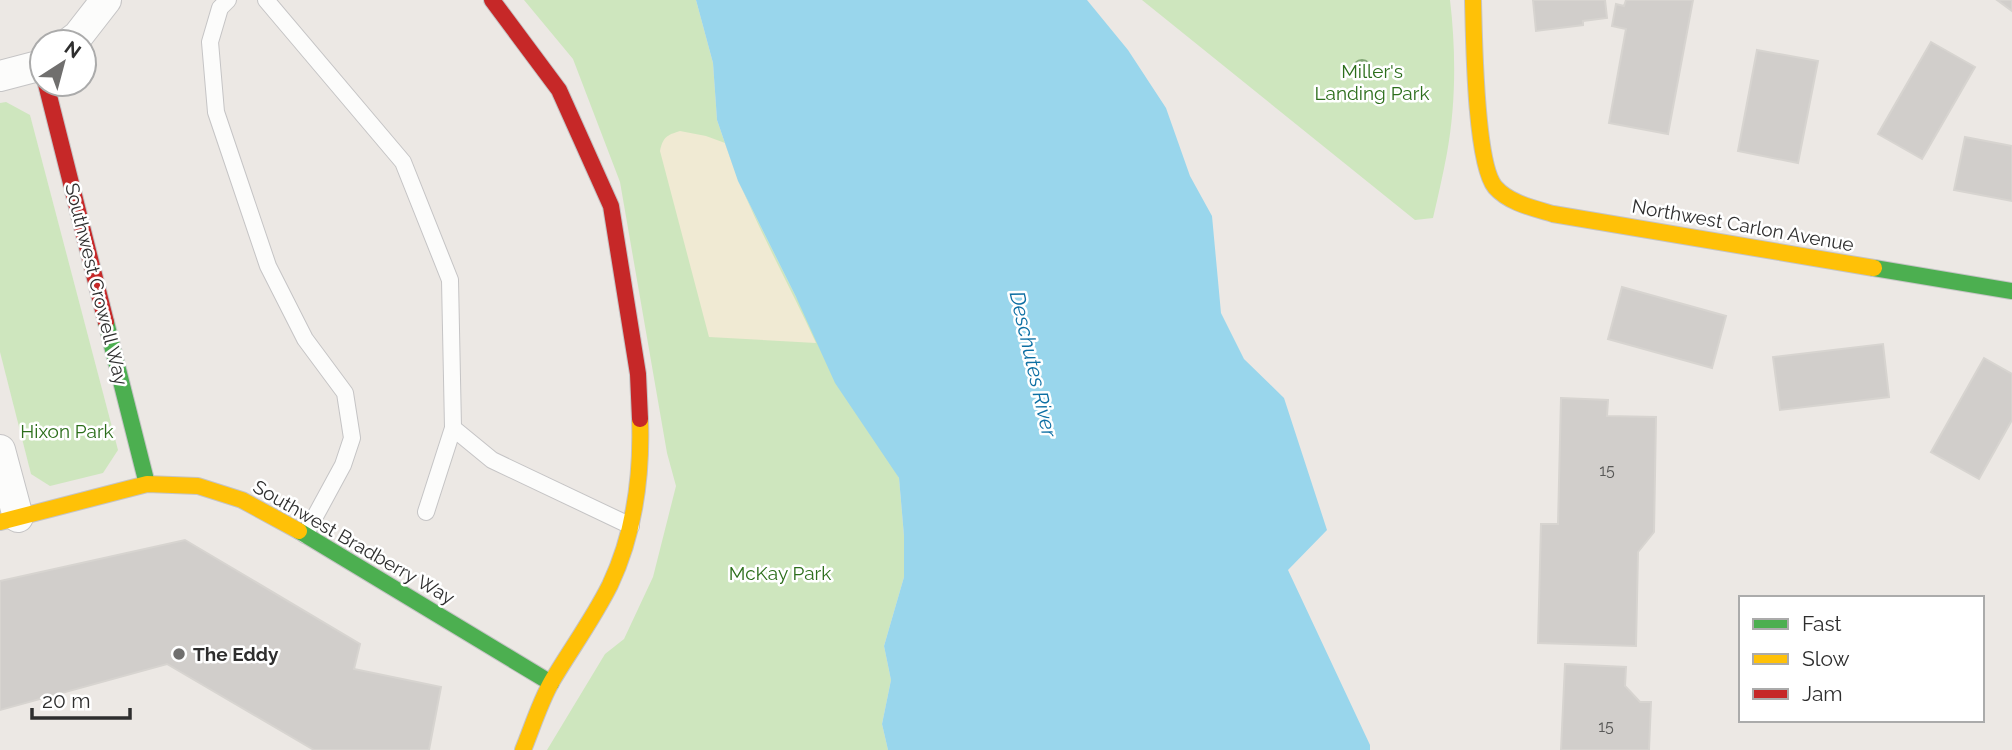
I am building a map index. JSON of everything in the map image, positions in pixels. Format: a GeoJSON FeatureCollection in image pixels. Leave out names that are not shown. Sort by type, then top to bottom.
{"type":"FeatureCollection","features":[{"type":"Feature","properties":{"kind":"street"},"geometry":{"type":"LineString","coordinates":[[84,28],[106,0]]}},
{"type":"Feature","properties":{"kind":"street"},"geometry":{"type":"LineString","coordinates":[[492,0],[559,90],[611,206],[638,373],[641,459],[631,527],[610,584],[578,642],[551,683],[523,750]]}},
{"type":"Feature","properties":{"kind":"street","name":"Northwest Carlon Avenue"},"geometry":{"type":"LineString","coordinates":[[1473,0],[1479,116],[1485,168],[1501,192],[1522,204],[1553,214],[2012,291]]}},
{"type":"Feature","properties":{"kind":"street"},"geometry":{"type":"LineString","coordinates":[[0,76],[28,69]]}},
{"type":"Feature","properties":{"kind":"street","name":"Southwest Crowell Way"},"geometry":{"type":"LineString","coordinates":[[50,98],[148,484]]}},
{"type":"Feature","properties":{"kind":"street"},"geometry":{"type":"LineString","coordinates":[[0,450],[9,519]]}},
{"type":"Feature","properties":{"kind":"street","name":"Southwest Bradberry Way"},"geometry":{"type":"LineString","coordinates":[[9,519],[148,484],[198,486],[242,499],[551,683]]}},
{"type":"Feature","properties":{"kind":"lane"},"geometry":{"type":"LineString","coordinates":[[228,0],[220,8],[210,42],[216,113],[268,267],[305,339],[345,393],[352,438],[343,465],[305,535]]}},
{"type":"Feature","properties":{"kind":"lane"},"geometry":{"type":"LineString","coordinates":[[265,0],[403,162],[450,280],[453,428],[426,512]]}},
{"type":"Feature","properties":{"kind":"lane"},"geometry":{"type":"LineString","coordinates":[[453,428],[492,460],[631,527]]}},
{"type":"Feature","properties":{"kind":"green space","name":"McKay Park"},"geometry":{"type":"Polygon","coordinates":[[[524,0],[696,0],[713,63],[717,120],[738,181],[796,297],[899,478],[904,577],[884,646],[891,680],[882,724],[888,750],[547,750],[605,654],[624,639],[653,577],[676,486],[667,453],[620,182],[573,59],[524,0]]]}},
{"type":"Feature","properties":{"kind":"green space","name":"Miller's Landing Park"},"geometry":{"type":"Polygon","coordinates":[[[1142,0],[1450,0],[1454,57],[1452,115],[1433,218],[1415,220],[1142,0]]]}},
{"type":"Feature","properties":{"kind":"green space","name":"Hixon Park"},"geometry":{"type":"Polygon","coordinates":[[[6,102],[30,115],[118,450],[103,473],[50,486],[31,474],[0,352],[0,103],[6,102]]]}},
{"type":"Feature","properties":{"kind":"sand"},"geometry":{"type":"Polygon","coordinates":[[[680,131],[725,143],[756,220],[816,343],[709,337],[660,151],[666,137],[680,131]]]}},
{"type":"Feature","properties":{"kind":"water","name":"Deschutes River"},"geometry":{"type":"Polygon","coordinates":[[[696,0],[1087,0],[1128,50],[1166,108],[1190,176],[1212,216],[1221,313],[1244,359],[1284,398],[1327,530],[1288,570],[1370,750],[888,750],[882,724],[891,680],[884,646],[904,577],[899,478],[835,383],[738,181],[717,120],[713,63],[696,0]]]}},
{"type":"Feature","properties":{"kind":"building"},"geometry":{"type":"Polygon","coordinates":[[[1533,0],[1605,0],[1607,18],[1583,21],[1583,25],[1536,31],[1533,0]]]}},
{"type":"Feature","properties":{"kind":"building"},"geometry":{"type":"Polygon","coordinates":[[[1626,0],[1693,0],[1668,134],[1609,123],[1626,29],[1612,26],[1616,4],[1624,6],[1626,0]]]}},
{"type":"Feature","properties":{"kind":"building"},"geometry":{"type":"Polygon","coordinates":[[[1997,0],[2012,0],[2012,11],[1997,0]]]}},
{"type":"Feature","properties":{"kind":"building"},"geometry":{"type":"Polygon","coordinates":[[[1931,42],[1975,67],[1922,159],[1878,134],[1931,42]]]}},
{"type":"Feature","properties":{"kind":"building"},"geometry":{"type":"Polygon","coordinates":[[[1757,50],[1818,61],[1798,163],[1738,151],[1757,50]]]}},
{"type":"Feature","properties":{"kind":"building"},"geometry":{"type":"Polygon","coordinates":[[[1965,137],[2012,146],[2012,201],[1954,190],[1965,137]]]}},
{"type":"Feature","properties":{"kind":"building"},"geometry":{"type":"Polygon","coordinates":[[[1622,287],[1726,316],[1712,368],[1608,339],[1622,287]]]}},
{"type":"Feature","properties":{"kind":"building"},"geometry":{"type":"Polygon","coordinates":[[[1883,344],[1889,397],[1780,410],[1773,357],[1883,344]]]}},
{"type":"Feature","properties":{"kind":"building"},"geometry":{"type":"Polygon","coordinates":[[[1984,358],[2012,374],[2012,420],[1979,479],[1931,452],[1984,358]]]}},
{"type":"Feature","properties":{"kind":"building"},"geometry":{"type":"Polygon","coordinates":[[[1561,398],[1608,400],[1607,416],[1656,417],[1654,532],[1638,552],[1636,646],[1538,643],[1541,524],[1558,524],[1561,398]]]}},
{"type":"Feature","properties":{"kind":"building","name":"The Eddy"},"geometry":{"type":"Polygon","coordinates":[[[185,540],[360,644],[354,669],[441,687],[429,750],[314,750],[167,664],[0,710],[0,581],[185,540]]]}},
{"type":"Feature","properties":{"kind":"building"},"geometry":{"type":"Polygon","coordinates":[[[1565,664],[1626,667],[1625,686],[1640,702],[1651,702],[1649,750],[1561,750],[1565,664]]]}},
{"type":"Feature","properties":{"kind":"traffic: fast"},"geometry":{"type":"LineString","coordinates":[[1874,268],[2012,291]]}},
{"type":"Feature","properties":{"kind":"traffic: fast"},"geometry":{"type":"LineString","coordinates":[[106,322],[147,484]]}},
{"type":"Feature","properties":{"kind":"traffic: fast"},"geometry":{"type":"LineString","coordinates":[[299,531],[551,683]]}},
{"type":"Feature","properties":{"kind":"traffic: slow"},"geometry":{"type":"LineString","coordinates":[[1473,0],[1475,69],[1483,153],[1488,174],[1501,193],[1522,204],[1553,214],[1874,268]]}},
{"type":"Feature","properties":{"kind":"traffic: slow"},"geometry":{"type":"LineString","coordinates":[[523,750],[548,689],[596,610],[619,565],[635,504],[640,462],[640,419]]}},
{"type":"Feature","properties":{"kind":"traffic: slow"},"geometry":{"type":"LineString","coordinates":[[0,522],[147,484],[198,486],[242,500],[299,531]]}},
{"type":"Feature","properties":{"kind":"traffic: jam"},"geometry":{"type":"LineString","coordinates":[[492,0],[559,90],[611,206],[638,374],[640,419]]}},
{"type":"Feature","properties":{"kind":"traffic: jam"},"geometry":{"type":"LineString","coordinates":[[50,98],[106,322]]}},
{"type":"Feature","properties":{"kind":"place","name":"The Eddy"},"geometry":{"type":"Point","coordinates":[179,654]}}]}
